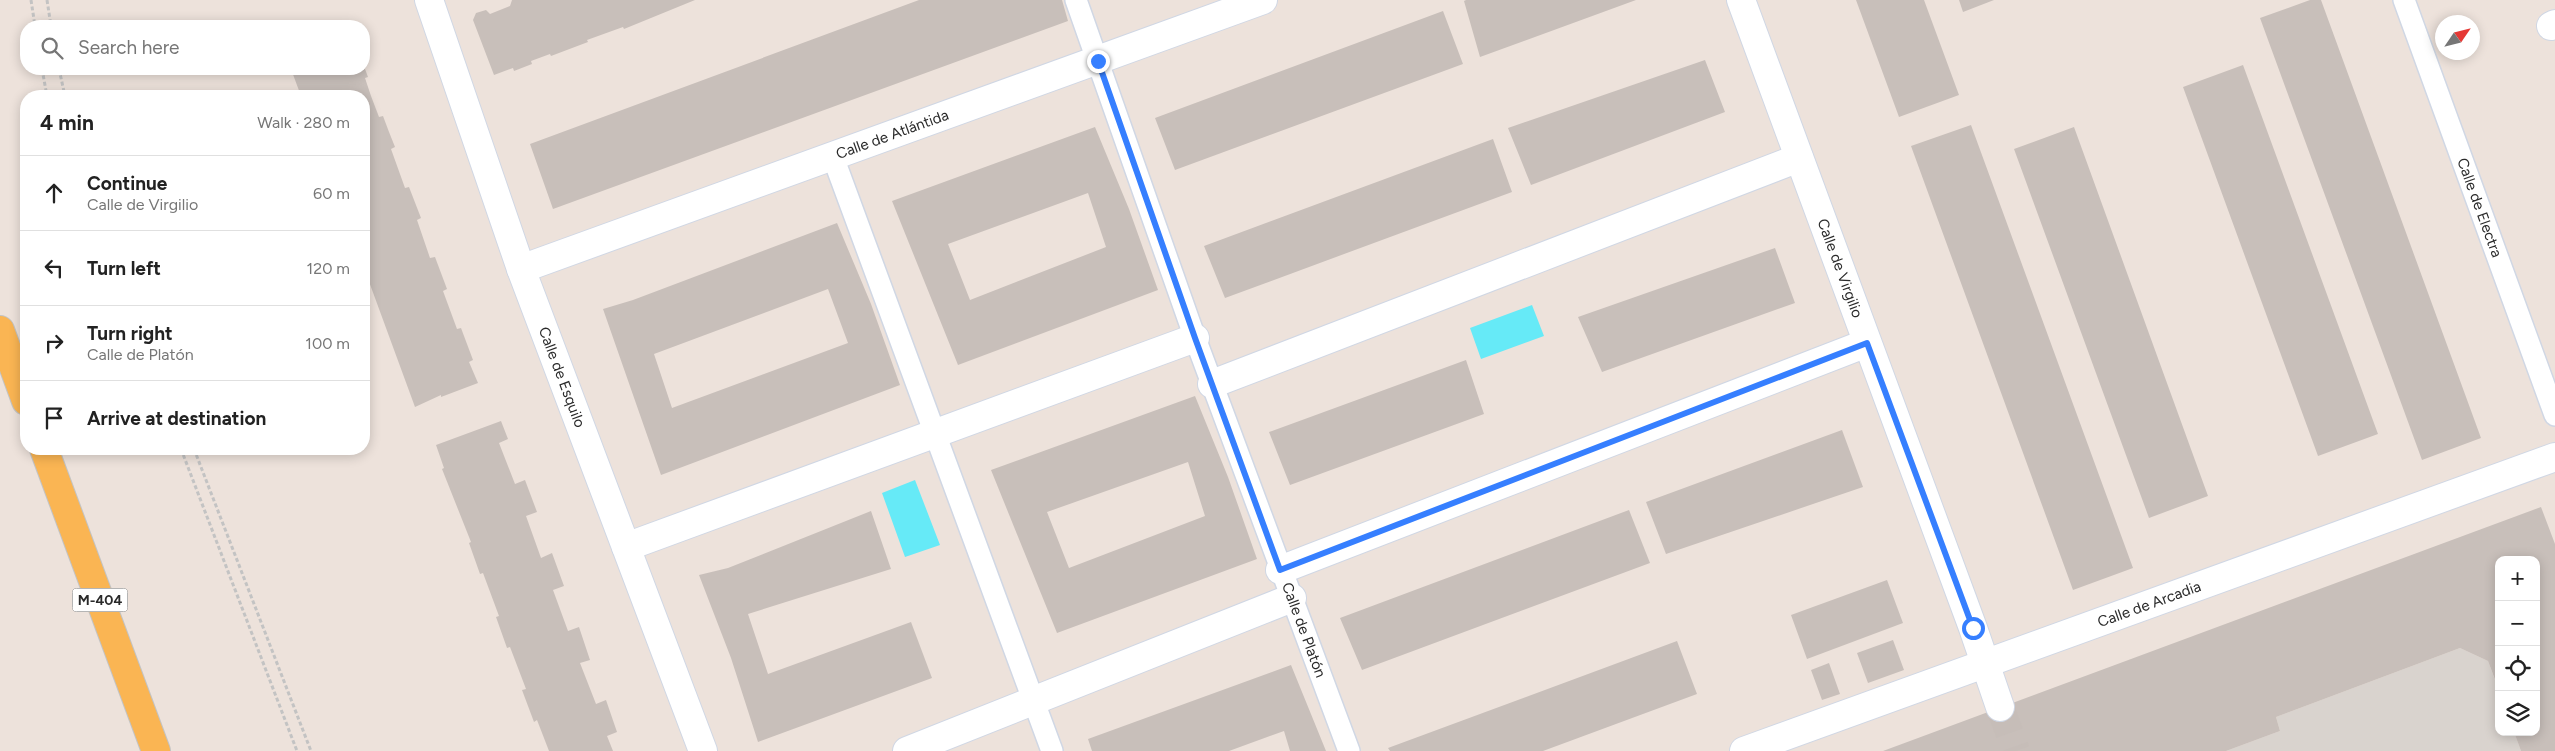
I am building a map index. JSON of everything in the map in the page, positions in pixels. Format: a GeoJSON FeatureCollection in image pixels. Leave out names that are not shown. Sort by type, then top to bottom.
{"type":"FeatureCollection","features":[{"type":"Feature","properties":{"kind":"main road"},"geometry":{"type":"LineString","coordinates":[[0,330],[20,385]]}},
{"type":"Feature","properties":{"kind":"main road","name":"M-404"},"geometry":{"type":"LineString","coordinates":[[46,455],[156,751]]}},
{"type":"Feature","properties":{"kind":"street","name":"Calle de Esquilo"},"geometry":{"type":"LineString","coordinates":[[429,0],[521,269],[703,751]]}},
{"type":"Feature","properties":{"kind":"street","name":"Calle de Platón"},"geometry":{"type":"LineString","coordinates":[[1076,0],[1195,338],[1349,751]]}},
{"type":"Feature","properties":{"kind":"street","name":"Calle de Atlántida"},"geometry":{"type":"LineString","coordinates":[[521,269],[1263,0]]}},
{"type":"Feature","properties":{"kind":"street","name":"Calle de Virgilio"},"geometry":{"type":"LineString","coordinates":[[1741,0],[1986,663],[2000,707]]}},
{"type":"Feature","properties":{"kind":"street","name":"Calle de Electra"},"geometry":{"type":"LineString","coordinates":[[2404,0],[2555,415]]}},
{"type":"Feature","properties":{"kind":"street"},"geometry":{"type":"LineString","coordinates":[[833,157],[1052,751]]}},
{"type":"Feature","properties":{"kind":"street"},"geometry":{"type":"LineString","coordinates":[[1212,384],[1799,158]]}},
{"type":"Feature","properties":{"kind":"street"},"geometry":{"type":"LineString","coordinates":[[626,547],[1195,338]]}},
{"type":"Feature","properties":{"kind":"street"},"geometry":{"type":"LineString","coordinates":[[1280,570],[1867,343]]}},
{"type":"Feature","properties":{"kind":"street","name":"Calle de Arcadia"},"geometry":{"type":"LineString","coordinates":[[1744,751],[2555,457]]}},
{"type":"Feature","properties":{"kind":"street"},"geometry":{"type":"LineString","coordinates":[[907,751],[1292,598]]}},
{"type":"Feature","properties":{"kind":"path"},"geometry":{"type":"LineString","coordinates":[[31,0],[34,20]]}},
{"type":"Feature","properties":{"kind":"path"},"geometry":{"type":"LineString","coordinates":[[47,0],[50,20]]}},
{"type":"Feature","properties":{"kind":"path"},"geometry":{"type":"LineString","coordinates":[[43,75],[46,90]]}},
{"type":"Feature","properties":{"kind":"path"},"geometry":{"type":"LineString","coordinates":[[60,75],[64,90]]}},
{"type":"Feature","properties":{"kind":"path"},"geometry":{"type":"LineString","coordinates":[[183,455],[297,751]]}},
{"type":"Feature","properties":{"kind":"path"},"geometry":{"type":"LineString","coordinates":[[196,455],[311,751]]}},
{"type":"Feature","properties":{"kind":"shaded area"},"geometry":{"type":"Polygon","coordinates":[[[2460,648],[2488,661],[2495,680],[2495,736],[2515,736],[2521,751],[2226,751],[2280,731],[2276,717],[2460,648]]]}},
{"type":"Feature","properties":{"kind":"water"},"geometry":{"type":"Polygon","coordinates":[[[1532,305],[1544,336],[1481,359],[1470,328],[1532,305]]]}},
{"type":"Feature","properties":{"kind":"water"},"geometry":{"type":"Polygon","coordinates":[[[915,480],[940,545],[905,557],[882,493],[915,480]]]}},
{"type":"Feature","properties":{"kind":"building"},"geometry":{"type":"Polygon","coordinates":[[[512,0],[695,0],[624,29],[623,27],[551,56],[550,54],[531,61],[532,64],[514,71],[513,68],[494,75],[473,20],[476,13],[486,10],[490,14],[510,6],[512,0]]]}},
{"type":"Feature","properties":{"kind":"building"},"geometry":{"type":"Polygon","coordinates":[[[919,0],[1062,0],[1068,21],[553,209],[530,144],[919,0]]]}},
{"type":"Feature","properties":{"kind":"building"},"geometry":{"type":"Polygon","coordinates":[[[1636,0],[1480,57],[1464,1],[1636,0]]]}},
{"type":"Feature","properties":{"kind":"building"},"geometry":{"type":"Polygon","coordinates":[[[1856,0],[1924,0],[1959,95],[1899,117],[1856,0]]]}},
{"type":"Feature","properties":{"kind":"building"},"geometry":{"type":"Polygon","coordinates":[[[1959,0],[1994,0],[1963,12],[1959,0]]]}},
{"type":"Feature","properties":{"kind":"building"},"geometry":{"type":"Polygon","coordinates":[[[2310,0],[2321,0],[2481,438],[2422,460],[2260,18],[2310,0]]]}},
{"type":"Feature","properties":{"kind":"building"},"geometry":{"type":"Polygon","coordinates":[[[1443,11],[1463,64],[1175,170],[1155,118],[1443,11]]]}},
{"type":"Feature","properties":{"kind":"building"},"geometry":{"type":"Polygon","coordinates":[[[1705,60],[1725,112],[1531,185],[1508,128],[1705,60]]]}},
{"type":"Feature","properties":{"kind":"building"},"geometry":{"type":"Polygon","coordinates":[[[2243,65],[2378,434],[2318,456],[2183,87],[2243,65]]]}},
{"type":"Feature","properties":{"kind":"building"},"geometry":{"type":"Polygon","coordinates":[[[293,75],[367,75],[368,77],[365,78],[369,90],[299,90],[293,75]]]}},
{"type":"Feature","properties":{"kind":"building"},"geometry":{"type":"Polygon","coordinates":[[[370,93],[379,117],[383,116],[395,147],[391,149],[405,188],[409,187],[421,218],[417,220],[430,258],[435,257],[447,289],[443,291],[457,329],[461,328],[473,360],[469,362],[478,383],[441,397],[441,395],[415,407],[370,284],[370,93]]]}},
{"type":"Feature","properties":{"kind":"building"},"geometry":{"type":"Polygon","coordinates":[[[1971,125],[2133,568],[2073,590],[1911,146],[1971,125]]]}},
{"type":"Feature","properties":{"kind":"building"},"geometry":{"type":"Polygon","coordinates":[[[1095,127],[1129,209],[1158,290],[958,365],[892,201],[1095,127]],[[1088,193],[948,244],[970,300],[1106,247],[1088,193]]]}},
{"type":"Feature","properties":{"kind":"building"},"geometry":{"type":"Polygon","coordinates":[[[2074,127],[2208,496],[2149,518],[2014,149],[2074,127]]]}},
{"type":"Feature","properties":{"kind":"building"},"geometry":{"type":"Polygon","coordinates":[[[1493,139],[1512,192],[1225,298],[1204,246],[1493,139]]]}},
{"type":"Feature","properties":{"kind":"building"},"geometry":{"type":"Polygon","coordinates":[[[837,223],[871,304],[900,385],[661,475],[603,309],[633,300],[837,223]],[[828,289],[654,354],[672,408],[848,343],[828,289]]]}},
{"type":"Feature","properties":{"kind":"building"},"geometry":{"type":"Polygon","coordinates":[[[1775,248],[1795,303],[1602,372],[1578,317],[1775,248]]]}},
{"type":"Feature","properties":{"kind":"building"},"geometry":{"type":"Polygon","coordinates":[[[1466,360],[1484,414],[1290,485],[1269,432],[1466,360]]]}},
{"type":"Feature","properties":{"kind":"building"},"geometry":{"type":"Polygon","coordinates":[[[1195,396],[1228,477],[1257,559],[1057,633],[991,470],[1195,396]],[[1188,462],[1047,512],[1069,568],[1205,516],[1188,462]]]}},
{"type":"Feature","properties":{"kind":"building"},"geometry":{"type":"Polygon","coordinates":[[[501,421],[508,439],[499,443],[515,484],[525,480],[537,512],[526,516],[541,558],[552,553],[564,586],[553,590],[568,631],[579,627],[590,660],[580,663],[596,704],[606,700],[617,732],[607,736],[613,751],[549,751],[537,720],[534,722],[522,690],[526,689],[510,647],[507,648],[496,617],[499,616],[483,573],[480,574],[469,543],[471,542],[442,469],[444,468],[436,445],[501,421]]]}},
{"type":"Feature","properties":{"kind":"building"},"geometry":{"type":"Polygon","coordinates":[[[1842,430],[1863,487],[1666,554],[1646,502],[1842,430]]]}},
{"type":"Feature","properties":{"kind":"building"},"geometry":{"type":"Polygon","coordinates":[[[2541,507],[2555,544],[2555,751],[2521,751],[2515,736],[2540,736],[2540,556],[2495,556],[2495,679],[2488,661],[2460,648],[2276,717],[2280,731],[2226,751],[1883,751],[2541,507]]]}},
{"type":"Feature","properties":{"kind":"building"},"geometry":{"type":"Polygon","coordinates":[[[1629,510],[1650,563],[1362,670],[1340,618],[1629,510]]]}},
{"type":"Feature","properties":{"kind":"building"},"geometry":{"type":"Polygon","coordinates":[[[871,511],[891,569],[748,614],[768,674],[911,622],[932,678],[758,742],[731,658],[699,575],[728,568],[871,511]]]}},
{"type":"Feature","properties":{"kind":"building"},"geometry":{"type":"Polygon","coordinates":[[[1887,580],[1903,623],[1807,659],[1791,615],[1887,580]]]}},
{"type":"Feature","properties":{"kind":"building"},"geometry":{"type":"Polygon","coordinates":[[[1893,640],[1904,670],[1868,683],[1857,653],[1893,640]]]}},
{"type":"Feature","properties":{"kind":"building"},"geometry":{"type":"Polygon","coordinates":[[[1677,641],[1697,694],[1543,751],[1390,751],[1388,748],[1677,641]]]}},
{"type":"Feature","properties":{"kind":"building"},"geometry":{"type":"Polygon","coordinates":[[[1829,663],[1840,694],[1822,700],[1811,670],[1829,663]]]}},
{"type":"Feature","properties":{"kind":"building"},"geometry":{"type":"Polygon","coordinates":[[[1291,665],[1326,751],[1290,751],[1284,731],[1229,751],[1092,751],[1088,739],[1291,665]]]}},
{"type":"Feature","properties":{"kind":"tunnel"},"geometry":{"type":"LineString","coordinates":[[2000,707],[2016,751]]}},
{"type":"Feature","properties":{"kind":"route"},"geometry":{"type":"LineString","coordinates":[[1098,61],[1195,338],[1280,570],[1867,343],[1973,628]]}}]}
